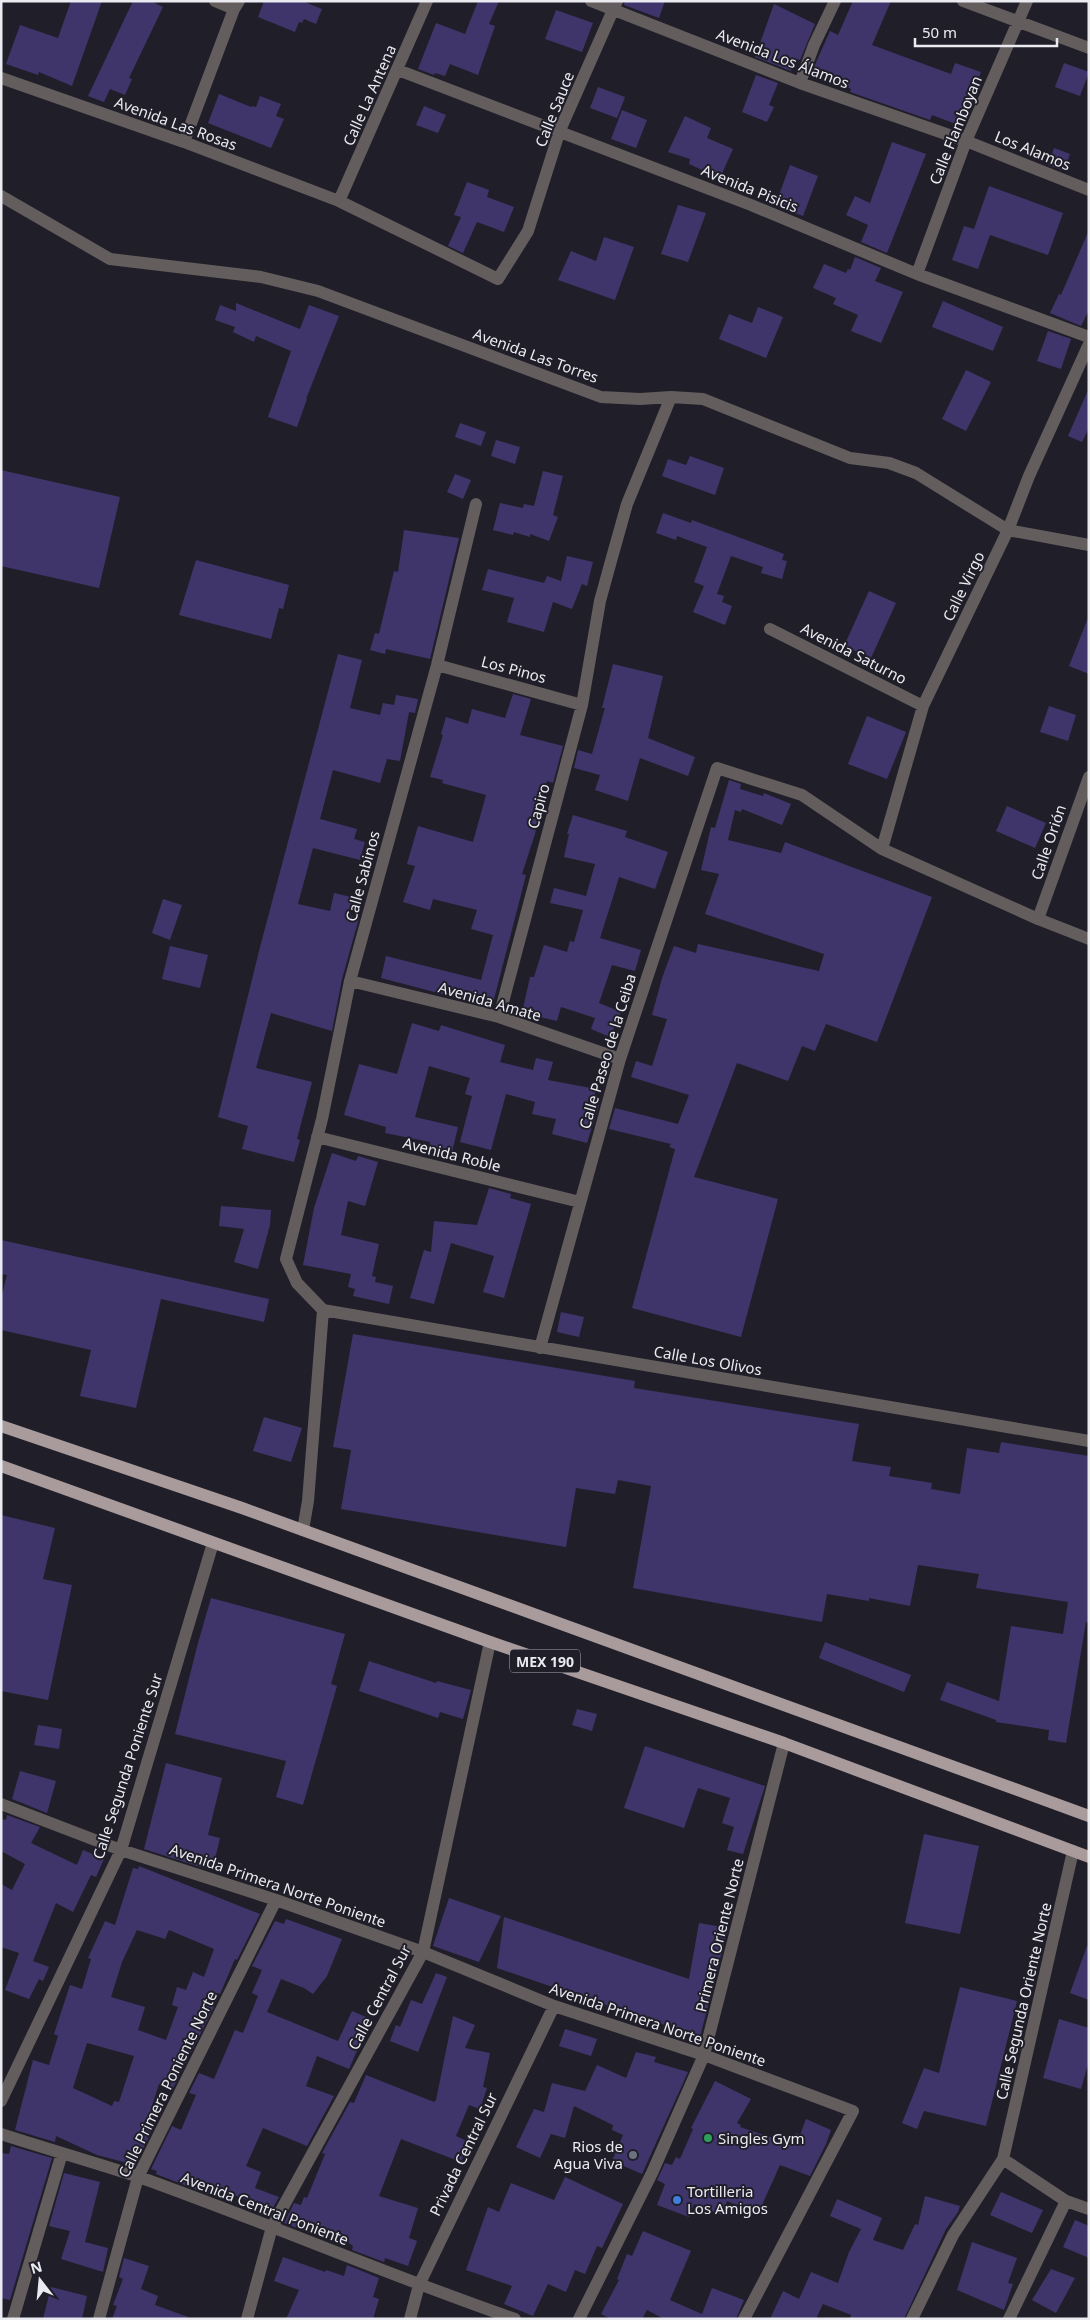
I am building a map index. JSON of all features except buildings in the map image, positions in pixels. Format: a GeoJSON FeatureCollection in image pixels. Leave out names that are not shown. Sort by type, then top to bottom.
{"type":"FeatureCollection","features":[{"type":"Feature","properties":{"kind":"main road","name":"MEX 190"},"geometry":{"type":"LineString","coordinates":[[1,1426],[303,1530],[1089,1816]]}},
{"type":"Feature","properties":{"kind":"main road","name":"MEX 190"},"geometry":{"type":"LineString","coordinates":[[1,1466],[490,1642],[784,1743],[1089,1857]]}},
{"type":"Feature","properties":{"kind":"street"},"geometry":{"type":"LineString","coordinates":[[184,142],[236,5],[215,1]]}},
{"type":"Feature","properties":{"kind":"street","name":"Calle La Antena"},"geometry":{"type":"LineString","coordinates":[[339,201],[427,1]]}},
{"type":"Feature","properties":{"kind":"street","name":"Avenida Los Álamos"},"geometry":{"type":"LineString","coordinates":[[591,1],[615,5],[800,83],[966,141]]}},
{"type":"Feature","properties":{"kind":"street"},"geometry":{"type":"LineString","coordinates":[[800,83],[814,45],[835,1]]}},
{"type":"Feature","properties":{"kind":"street"},"geometry":{"type":"LineString","coordinates":[[963,1],[1089,48]]}},
{"type":"Feature","properties":{"kind":"street","name":"Calle Flamboyan"},"geometry":{"type":"LineString","coordinates":[[917,274],[966,141],[1027,1]]}},
{"type":"Feature","properties":{"kind":"street","name":"Calle Sauce"},"geometry":{"type":"LineString","coordinates":[[339,201],[498,279],[528,231],[560,130],[615,5]]}},
{"type":"Feature","properties":{"kind":"street","name":"Avenida Pisicis"},"geometry":{"type":"LineString","coordinates":[[398,70],[560,130],[751,205],[917,274],[1089,337]]}},
{"type":"Feature","properties":{"kind":"street","name":"Avenida Las Rosas"},"geometry":{"type":"LineString","coordinates":[[1,78],[184,142],[339,201]]}},
{"type":"Feature","properties":{"kind":"street","name":"Los Alamos"},"geometry":{"type":"LineString","coordinates":[[966,141],[1089,190]]}},
{"type":"Feature","properties":{"kind":"street","name":"Avenida Las Torres"},"geometry":{"type":"LineString","coordinates":[[1,196],[110,259],[261,277],[318,291],[601,396],[640,399],[671,397],[703,399],[850,458],[889,463],[916,473],[1008,530],[1089,545]]}},
{"type":"Feature","properties":{"kind":"street","name":"Calle Virgo"},"geometry":{"type":"LineString","coordinates":[[882,848],[923,706],[1008,530],[1029,476],[1089,344]]}},
{"type":"Feature","properties":{"kind":"street","name":"Capiro"},"geometry":{"type":"LineString","coordinates":[[499,1017],[582,705],[600,601],[627,504],[671,397]]}},
{"type":"Feature","properties":{"kind":"street","name":"Calle Sabinos"},"geometry":{"type":"LineString","coordinates":[[323,1310],[297,1283],[286,1260],[317,1137],[350,981],[437,665],[476,504]]}},
{"type":"Feature","properties":{"kind":"street","name":"Avenida Saturno"},"geometry":{"type":"LineString","coordinates":[[770,629],[923,706]]}},
{"type":"Feature","properties":{"kind":"street","name":"Los Pinos"},"geometry":{"type":"LineString","coordinates":[[437,665],[582,705]]}},
{"type":"Feature","properties":{"kind":"street","name":"Calle Paseo de la Ceiba"},"geometry":{"type":"LineString","coordinates":[[540,1348],[620,1059],[717,768],[802,795],[882,848]]}},
{"type":"Feature","properties":{"kind":"street","name":"Calle Orión"},"geometry":{"type":"LineString","coordinates":[[1038,919],[1089,777]]}},
{"type":"Feature","properties":{"kind":"street"},"geometry":{"type":"LineString","coordinates":[[882,848],[1038,919],[1089,939]]}},
{"type":"Feature","properties":{"kind":"street","name":"Avenida Amate"},"geometry":{"type":"LineString","coordinates":[[350,981],[499,1017],[620,1059]]}},
{"type":"Feature","properties":{"kind":"street","name":"Avenida Roble"},"geometry":{"type":"LineString","coordinates":[[317,1137],[580,1202]]}},
{"type":"Feature","properties":{"kind":"street"},"geometry":{"type":"LineString","coordinates":[[303,1530],[308,1501],[323,1310]]}},
{"type":"Feature","properties":{"kind":"street","name":"Calle Los Olivos"},"geometry":{"type":"LineString","coordinates":[[323,1310],[1089,1442]]}},
{"type":"Feature","properties":{"kind":"street","name":"Calle Segunda Poniente Sur"},"geometry":{"type":"LineString","coordinates":[[1,2101],[121,1850],[213,1543]]}},
{"type":"Feature","properties":{"kind":"street","name":"Calle Central Sur"},"geometry":{"type":"LineString","coordinates":[[247,2319],[272,2227],[423,1952],[490,1642]]}},
{"type":"Feature","properties":{"kind":"street","name":"Primera Oriente Norte"},"geometry":{"type":"LineString","coordinates":[[579,2319],[652,2173],[704,2055],[784,1743]]}},
{"type":"Feature","properties":{"kind":"street","name":"Avenida Primera Norte Poniente"},"geometry":{"type":"LineString","coordinates":[[1,1804],[121,1850],[276,1900],[423,1952],[554,2006],[704,2055],[854,2111],[744,2319]]}},
{"type":"Feature","properties":{"kind":"street","name":"Calle Segunda Oriente Norte"},"geometry":{"type":"LineString","coordinates":[[1004,2159],[1073,1851]]}},
{"type":"Feature","properties":{"kind":"street","name":"Calle Primera Poniente Norte"},"geometry":{"type":"LineString","coordinates":[[99,2319],[138,2177],[276,1900]]}},
{"type":"Feature","properties":{"kind":"street","name":"Privada Central Sur"},"geometry":{"type":"LineString","coordinates":[[410,2319],[418,2285],[554,2006]]}},
{"type":"Feature","properties":{"kind":"street","name":"Avenida Central Poniente"},"geometry":{"type":"LineString","coordinates":[[1,2134],[138,2177],[272,2227],[418,2285],[515,2319]]}},
{"type":"Feature","properties":{"kind":"street"},"geometry":{"type":"LineString","coordinates":[[14,2319],[62,2153]]}},
{"type":"Feature","properties":{"kind":"street"},"geometry":{"type":"LineString","coordinates":[[912,2319],[954,2235],[1004,2159],[1066,2202],[1089,2209]]}},
{"type":"Feature","properties":{"kind":"street"},"geometry":{"type":"LineString","coordinates":[[1009,2319],[1066,2202]]}},
{"type":"Feature","properties":{"kind":"place","name":"Singles Gym"},"geometry":{"type":"Point","coordinates":[708,2138]}},
{"type":"Feature","properties":{"kind":"place","name":"Rios de Agua Viva"},"geometry":{"type":"Point","coordinates":[633,2155]}},
{"type":"Feature","properties":{"kind":"place","name":"Tortilleria Los Amigos"},"geometry":{"type":"Point","coordinates":[677,2200]}}]}
